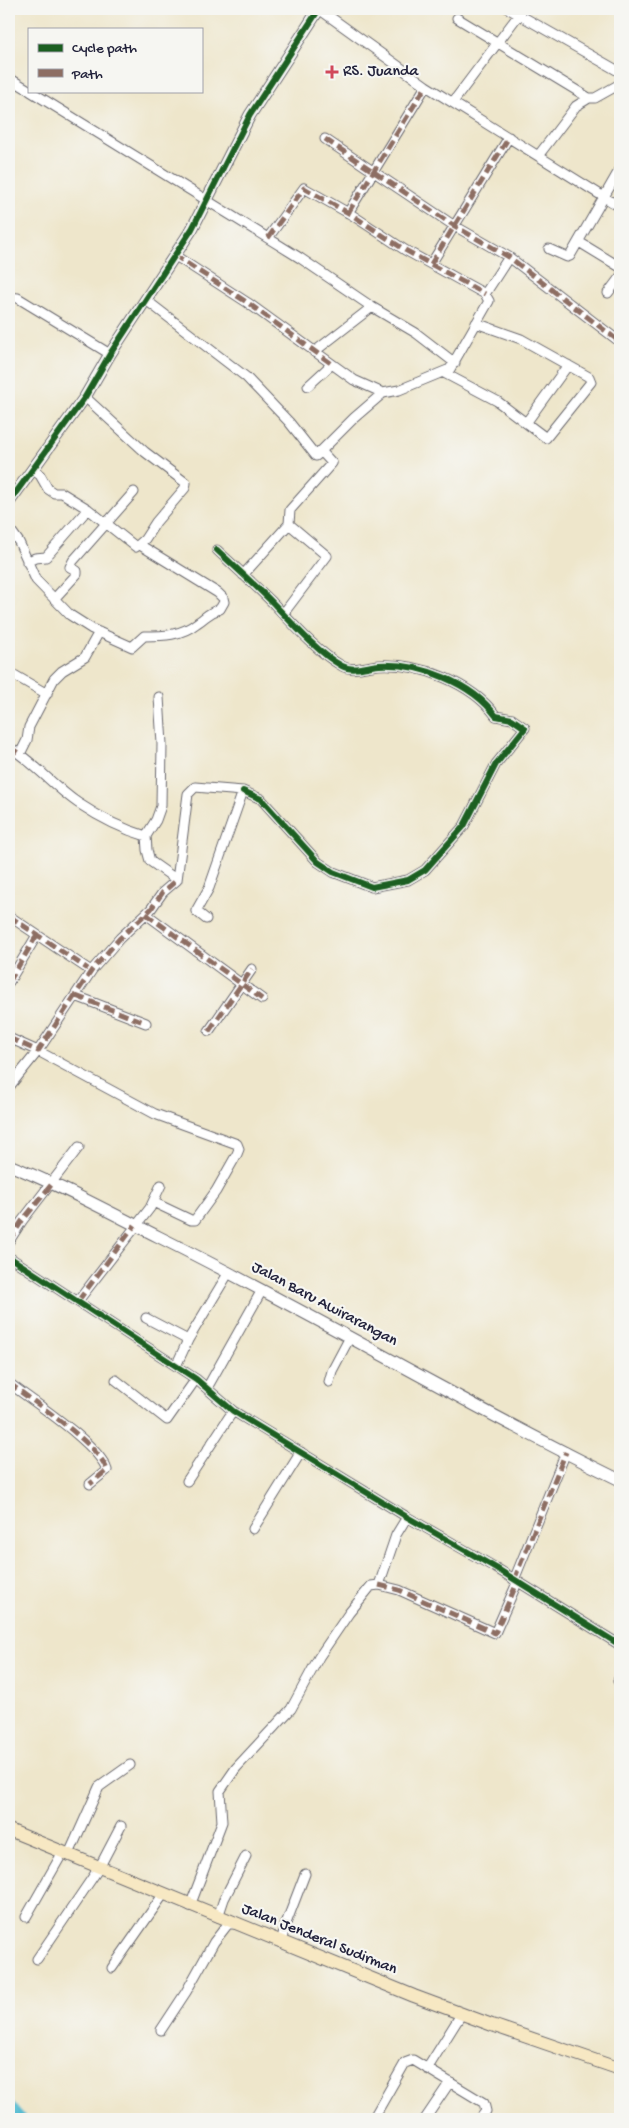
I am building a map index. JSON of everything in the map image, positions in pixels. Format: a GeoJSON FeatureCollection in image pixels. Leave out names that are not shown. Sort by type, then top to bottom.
{"type":"FeatureCollection","features":[{"type":"Feature","properties":{"kind":"main road","name":"Jalan Jenderal Sudirman"},"geometry":{"type":"LineString","coordinates":[[9,1830],[190,1906],[462,2013],[620,2068]]}},
{"type":"Feature","properties":{"kind":"street"},"geometry":{"type":"LineString","coordinates":[[9,502],[85,397],[110,354],[192,229],[250,114],[319,9],[426,86],[620,207]]}},
{"type":"Feature","properties":{"kind":"street"},"geometry":{"type":"LineString","coordinates":[[509,9],[522,12],[620,72]]}},
{"type":"Feature","properties":{"kind":"street"},"geometry":{"type":"LineString","coordinates":[[453,102],[522,12]]}},
{"type":"Feature","properties":{"kind":"street"},"geometry":{"type":"LineString","coordinates":[[457,18],[589,98],[596,98],[620,84]]}},
{"type":"Feature","properties":{"kind":"street"},"geometry":{"type":"LineString","coordinates":[[9,78],[28,90]]}},
{"type":"Feature","properties":{"kind":"street"},"geometry":{"type":"LineString","coordinates":[[348,213],[426,86]]}},
{"type":"Feature","properties":{"kind":"street"},"geometry":{"type":"LineString","coordinates":[[32,92],[268,238],[372,307],[416,333],[455,363]]}},
{"type":"Feature","properties":{"kind":"street"},"geometry":{"type":"LineString","coordinates":[[538,156],[576,106],[589,98]]}},
{"type":"Feature","properties":{"kind":"street"},"geometry":{"type":"LineString","coordinates":[[431,264],[509,137]]}},
{"type":"Feature","properties":{"kind":"street"},"geometry":{"type":"LineString","coordinates":[[325,139],[454,226],[509,257],[620,342]]}},
{"type":"Feature","properties":{"kind":"street"},"geometry":{"type":"LineString","coordinates":[[549,249],[569,257],[620,169]]}},
{"type":"Feature","properties":{"kind":"street"},"geometry":{"type":"LineString","coordinates":[[146,300],[246,377],[289,422],[316,456],[354,418],[384,393],[399,390],[444,373],[455,363],[489,301],[485,294],[405,250],[348,213],[304,188],[268,238]]}},
{"type":"Feature","properties":{"kind":"street"},"geometry":{"type":"LineString","coordinates":[[578,242],[620,267]]}},
{"type":"Feature","properties":{"kind":"street"},"geometry":{"type":"LineString","coordinates":[[174,255],[248,303],[354,380],[384,393]]}},
{"type":"Feature","properties":{"kind":"street"},"geometry":{"type":"LineString","coordinates":[[485,294],[509,257]]}},
{"type":"Feature","properties":{"kind":"street"},"geometry":{"type":"LineString","coordinates":[[608,293],[620,277]]}},
{"type":"Feature","properties":{"kind":"street"},"geometry":{"type":"LineString","coordinates":[[9,297],[18,298],[110,354]]}},
{"type":"Feature","properties":{"kind":"street"},"geometry":{"type":"LineString","coordinates":[[314,352],[372,307]]}},
{"type":"Feature","properties":{"kind":"street"},"geometry":{"type":"LineString","coordinates":[[444,373],[497,401],[548,438],[566,411],[592,382],[589,378],[568,365],[521,339],[476,323]]}},
{"type":"Feature","properties":{"kind":"street"},"geometry":{"type":"LineString","coordinates":[[308,386],[332,364]]}},
{"type":"Feature","properties":{"kind":"street"},"geometry":{"type":"LineString","coordinates":[[526,423],[568,365]]}},
{"type":"Feature","properties":{"kind":"street"},"geometry":{"type":"LineString","coordinates":[[33,470],[40,475],[48,489],[54,493],[62,493],[88,509],[136,547],[185,488],[186,483],[145,452],[85,397]]}},
{"type":"Feature","properties":{"kind":"street"},"geometry":{"type":"LineString","coordinates":[[243,575],[289,524],[290,510],[327,471],[332,463],[322,452]]}},
{"type":"Feature","properties":{"kind":"street"},"geometry":{"type":"LineString","coordinates":[[54,599],[77,574],[70,566],[73,561],[134,492]]}},
{"type":"Feature","properties":{"kind":"street"},"geometry":{"type":"LineString","coordinates":[[27,562],[46,556],[88,509]]}},
{"type":"Feature","properties":{"kind":"street"},"geometry":{"type":"LineString","coordinates":[[283,614],[326,556],[289,524]]}},
{"type":"Feature","properties":{"kind":"street"},"geometry":{"type":"LineString","coordinates":[[9,528],[19,542],[36,580],[70,615],[99,632],[132,647],[144,636],[156,637],[186,630],[198,623],[209,612],[220,608],[224,602],[218,593],[140,544]]}},
{"type":"Feature","properties":{"kind":"street"},"geometry":{"type":"LineString","coordinates":[[9,1087],[37,1051],[92,970],[120,938],[146,914],[174,878],[190,789],[243,791],[261,799],[318,862],[333,872],[372,887],[408,880],[425,870],[464,826],[496,764],[526,728],[512,720],[496,716],[488,705],[448,679],[433,672],[398,666],[380,665],[354,669],[340,665],[310,641],[217,550]]}},
{"type":"Feature","properties":{"kind":"street"},"geometry":{"type":"LineString","coordinates":[[20,754],[28,740],[29,728],[54,679],[62,671],[85,657],[99,632]]}},
{"type":"Feature","properties":{"kind":"street"},"geometry":{"type":"LineString","coordinates":[[9,672],[47,694]]}},
{"type":"Feature","properties":{"kind":"street"},"geometry":{"type":"LineString","coordinates":[[158,696],[162,744],[161,806],[156,820],[146,836],[146,850],[150,861],[174,878]]}},
{"type":"Feature","properties":{"kind":"street"},"geometry":{"type":"LineString","coordinates":[[9,748],[20,754],[77,802],[125,830],[146,836]]}},
{"type":"Feature","properties":{"kind":"street"},"geometry":{"type":"LineString","coordinates":[[206,919],[196,911],[209,888],[243,791]]}},
{"type":"Feature","properties":{"kind":"street"},"geometry":{"type":"LineString","coordinates":[[146,914],[262,999]]}},
{"type":"Feature","properties":{"kind":"street"},"geometry":{"type":"LineString","coordinates":[[9,916],[88,969]]}},
{"type":"Feature","properties":{"kind":"street"},"geometry":{"type":"LineString","coordinates":[[9,982],[37,935]]}},
{"type":"Feature","properties":{"kind":"street"},"geometry":{"type":"LineString","coordinates":[[209,1031],[252,969]]}},
{"type":"Feature","properties":{"kind":"street"},"geometry":{"type":"LineString","coordinates":[[76,996],[146,1023]]}},
{"type":"Feature","properties":{"kind":"street"},"geometry":{"type":"LineString","coordinates":[[9,1038],[155,1114],[237,1144],[239,1149],[237,1154],[195,1220],[153,1202]]}},
{"type":"Feature","properties":{"kind":"street"},"geometry":{"type":"LineString","coordinates":[[9,1242],[22,1221],[79,1147]]}},
{"type":"Feature","properties":{"kind":"street","name":"Jalan Baru Awirarangan"},"geometry":{"type":"LineString","coordinates":[[9,1164],[228,1272],[497,1417],[620,1480]]}},
{"type":"Feature","properties":{"kind":"street"},"geometry":{"type":"LineString","coordinates":[[78,1301],[153,1202],[161,1185]]}},
{"type":"Feature","properties":{"kind":"street"},"geometry":{"type":"LineString","coordinates":[[9,1258],[196,1379],[233,1411],[620,1645]]}},
{"type":"Feature","properties":{"kind":"street"},"geometry":{"type":"LineString","coordinates":[[176,1366],[188,1340],[228,1272]]}},
{"type":"Feature","properties":{"kind":"street"},"geometry":{"type":"LineString","coordinates":[[207,1388],[262,1290]]}},
{"type":"Feature","properties":{"kind":"street"},"geometry":{"type":"LineString","coordinates":[[146,1318],[188,1340]]}},
{"type":"Feature","properties":{"kind":"street"},"geometry":{"type":"LineString","coordinates":[[329,1382],[332,1371],[350,1337]]}},
{"type":"Feature","properties":{"kind":"street"},"geometry":{"type":"LineString","coordinates":[[116,1380],[167,1420],[196,1379]]}},
{"type":"Feature","properties":{"kind":"street"},"geometry":{"type":"LineString","coordinates":[[9,1383],[58,1419],[97,1455],[107,1470],[90,1484]]}},
{"type":"Feature","properties":{"kind":"street"},"geometry":{"type":"LineString","coordinates":[[186,1481],[233,1411]]}},
{"type":"Feature","properties":{"kind":"street"},"geometry":{"type":"LineString","coordinates":[[253,1529],[301,1452]]}},
{"type":"Feature","properties":{"kind":"street"},"geometry":{"type":"LineString","coordinates":[[190,1906],[222,1822],[220,1791],[236,1768],[291,1709],[319,1657],[349,1613],[371,1586],[379,1585],[399,1590],[495,1633],[566,1452]]}},
{"type":"Feature","properties":{"kind":"street"},"geometry":{"type":"LineString","coordinates":[[379,1585],[396,1535],[407,1517]]}},
{"type":"Feature","properties":{"kind":"street"},"geometry":{"type":"LineString","coordinates":[[26,1917],[66,1853],[99,1788],[130,1765]]}},
{"type":"Feature","properties":{"kind":"street"},"geometry":{"type":"LineString","coordinates":[[37,1960],[99,1868],[121,1826]]}},
{"type":"Feature","properties":{"kind":"street"},"geometry":{"type":"LineString","coordinates":[[218,1917],[224,1899],[246,1856]]}},
{"type":"Feature","properties":{"kind":"street"},"geometry":{"type":"LineString","coordinates":[[281,1942],[285,1926],[305,1874]]}},
{"type":"Feature","properties":{"kind":"street"},"geometry":{"type":"LineString","coordinates":[[112,1968],[163,1895]]}},
{"type":"Feature","properties":{"kind":"street"},"geometry":{"type":"LineString","coordinates":[[161,2030],[186,1992],[214,1942],[228,1924],[235,1924]]}},
{"type":"Feature","properties":{"kind":"street"},"geometry":{"type":"LineString","coordinates":[[427,2069],[462,2013]]}},
{"type":"Feature","properties":{"kind":"street"},"geometry":{"type":"LineString","coordinates":[[374,2119],[405,2063],[409,2060],[413,2060],[484,2103],[486,2111],[480,2119]]}},
{"type":"Feature","properties":{"kind":"street"},"geometry":{"type":"LineString","coordinates":[[425,2119],[450,2082]]}},
{"type":"Feature","properties":{"kind":"waterway"},"geometry":{"type":"LineString","coordinates":[[9,2108],[18,2119]]}},
{"type":"Feature","properties":{"kind":"marked path"},"geometry":{"type":"LineString","coordinates":[[348,213],[426,86]]}},
{"type":"Feature","properties":{"kind":"marked path"},"geometry":{"type":"LineString","coordinates":[[431,264],[509,137]]}},
{"type":"Feature","properties":{"kind":"marked path"},"geometry":{"type":"LineString","coordinates":[[325,139],[453,225],[509,257],[620,342]]}},
{"type":"Feature","properties":{"kind":"marked path"},"geometry":{"type":"LineString","coordinates":[[268,238],[304,188],[352,215],[405,250],[485,294]]}},
{"type":"Feature","properties":{"kind":"marked path"},"geometry":{"type":"LineString","coordinates":[[174,255],[248,303],[332,364]]}},
{"type":"Feature","properties":{"kind":"marked path"},"geometry":{"type":"LineString","coordinates":[[9,747],[20,754]]}},
{"type":"Feature","properties":{"kind":"marked path"},"geometry":{"type":"LineString","coordinates":[[9,1038],[38,1051],[92,970],[120,938],[151,909],[163,892],[177,880]]}},
{"type":"Feature","properties":{"kind":"marked path"},"geometry":{"type":"LineString","coordinates":[[146,914],[262,999]]}},
{"type":"Feature","properties":{"kind":"marked path"},"geometry":{"type":"LineString","coordinates":[[9,916],[88,969]]}},
{"type":"Feature","properties":{"kind":"marked path"},"geometry":{"type":"LineString","coordinates":[[9,982],[37,935]]}},
{"type":"Feature","properties":{"kind":"marked path"},"geometry":{"type":"LineString","coordinates":[[209,1031],[252,969]]}},
{"type":"Feature","properties":{"kind":"marked path"},"geometry":{"type":"LineString","coordinates":[[76,996],[146,1023]]}},
{"type":"Feature","properties":{"kind":"marked path"},"geometry":{"type":"LineString","coordinates":[[9,1241],[22,1221],[52,1184]]}},
{"type":"Feature","properties":{"kind":"marked path"},"geometry":{"type":"LineString","coordinates":[[78,1301],[135,1225]]}},
{"type":"Feature","properties":{"kind":"marked path"},"geometry":{"type":"LineString","coordinates":[[9,1383],[92,1448],[107,1470],[90,1484]]}},
{"type":"Feature","properties":{"kind":"marked path"},"geometry":{"type":"LineString","coordinates":[[514,1580],[566,1452]]}},
{"type":"Feature","properties":{"kind":"marked path"},"geometry":{"type":"LineString","coordinates":[[379,1585],[399,1590],[495,1633],[517,1583]]}},
{"type":"Feature","properties":{"kind":"marked path"},"geometry":{"type":"LineString","coordinates":[[618,1681],[620,1676]]}},
{"type":"Feature","properties":{"kind":"cycle path"},"geometry":{"type":"LineString","coordinates":[[9,502],[85,397],[110,354],[192,229],[250,115],[319,9]]}},
{"type":"Feature","properties":{"kind":"cycle path"},"geometry":{"type":"LineString","coordinates":[[217,550],[314,645],[342,666],[355,669],[379,665],[395,665],[411,667],[444,677],[473,694],[486,704],[496,716],[512,719],[525,728],[496,764],[464,826],[425,870],[408,880],[372,887],[333,872],[318,862],[261,799],[243,791]]}},
{"type":"Feature","properties":{"kind":"cycle path"},"geometry":{"type":"LineString","coordinates":[[9,1257],[196,1379],[233,1411],[407,1517],[496,1568],[620,1645]]}},
{"type":"Feature","properties":{"kind":"place","name":"RS. Juanda"},"geometry":{"type":"Point","coordinates":[332,72]}}]}
